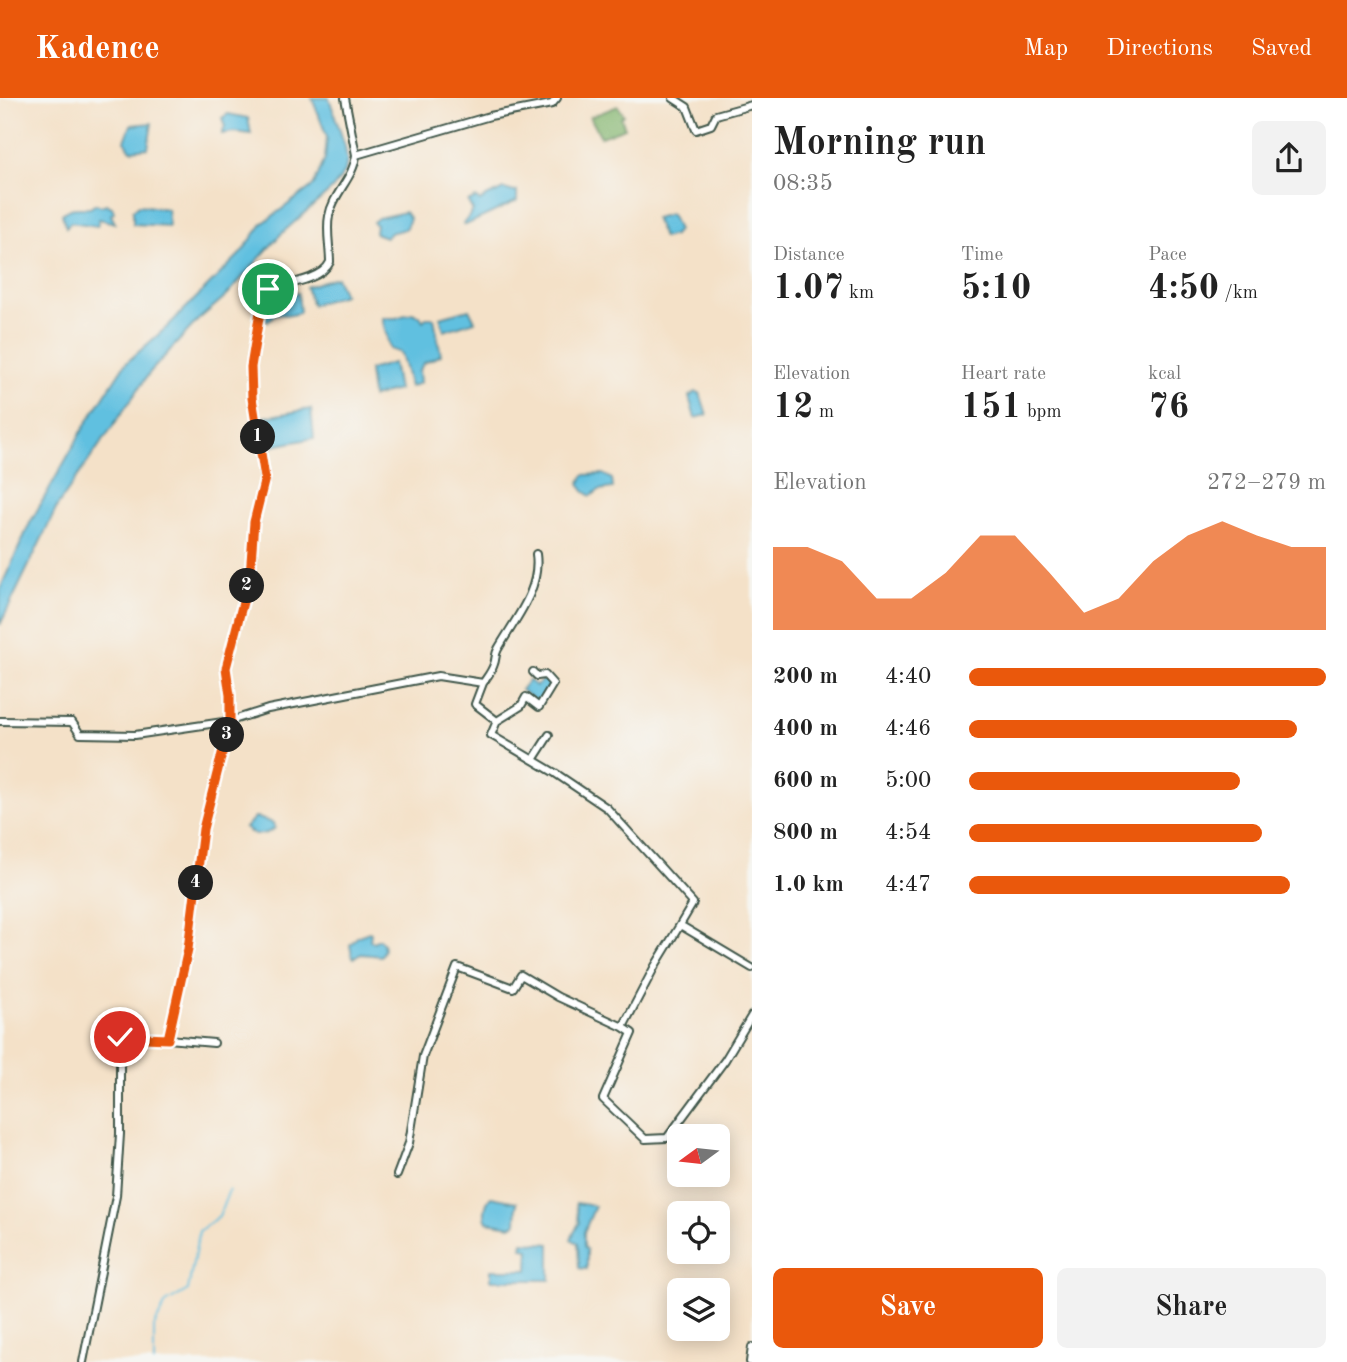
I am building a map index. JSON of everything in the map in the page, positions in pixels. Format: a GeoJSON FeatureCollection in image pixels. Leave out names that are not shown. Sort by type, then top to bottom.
{"type":"FeatureCollection","features":[{"type":"Feature","properties":{"kind":"street"},"geometry":{"type":"LineString","coordinates":[[168,1039],[188,949],[203,829],[230,722],[226,668],[250,575],[254,522],[265,478],[252,398],[251,367],[258,311],[263,293],[268,289],[311,276],[327,268],[330,262],[329,216],[355,167],[356,155],[345,98]]}},
{"type":"Feature","properties":{"kind":"street"},"geometry":{"type":"LineString","coordinates":[[356,155],[490,116],[552,104],[557,98]]}},
{"type":"Feature","properties":{"kind":"street"},"geometry":{"type":"LineString","coordinates":[[673,98],[687,107],[696,130],[711,125],[716,115],[752,106]]}},
{"type":"Feature","properties":{"kind":"street"},"geometry":{"type":"LineString","coordinates":[[498,721],[475,704],[483,683],[494,666],[496,653],[526,604],[538,566],[536,554]]}},
{"type":"Feature","properties":{"kind":"street"},"geometry":{"type":"LineString","coordinates":[[533,672],[537,676],[545,675],[553,684],[539,707],[526,697],[521,706],[498,721],[491,735],[607,808],[693,903],[655,966],[623,1027]]}},
{"type":"Feature","properties":{"kind":"street"},"geometry":{"type":"LineString","coordinates":[[0,721],[72,722],[80,734],[135,735],[230,722],[268,709],[438,676],[483,683]]}},
{"type":"Feature","properties":{"kind":"street"},"geometry":{"type":"LineString","coordinates":[[534,760],[549,735]]}},
{"type":"Feature","properties":{"kind":"street"},"geometry":{"type":"LineString","coordinates":[[680,925],[752,968]]}},
{"type":"Feature","properties":{"kind":"street"},"geometry":{"type":"LineString","coordinates":[[397,1175],[409,1143],[423,1056],[457,967],[513,988],[521,975],[558,997],[632,1033],[603,1100],[645,1139],[667,1138],[724,1060],[752,1015]]}},
{"type":"Feature","properties":{"kind":"street"},"geometry":{"type":"LineString","coordinates":[[82,1362],[116,1196],[120,1134],[120,1037],[214,1043]]}},
{"type":"Feature","properties":{"kind":"street"},"geometry":{"type":"LineString","coordinates":[[750,1362],[752,1347]]}},
{"type":"Feature","properties":{"kind":"green space"},"geometry":{"type":"Polygon","coordinates":[[[618,106],[624,115],[621,118],[625,128],[601,137],[590,117],[618,106]]]}},
{"type":"Feature","properties":{"kind":"water"},"geometry":{"type":"Polygon","coordinates":[[[312,98],[329,98],[345,146],[345,172],[332,189],[281,234],[227,295],[198,320],[151,371],[58,505],[0,625],[0,589],[30,523],[86,424],[125,364],[167,327],[241,253],[262,224],[314,185],[325,159],[327,137],[312,98]]]}},
{"type":"Feature","properties":{"kind":"water"},"geometry":{"type":"Polygon","coordinates":[[[228,114],[248,118],[251,134],[222,134],[225,126],[222,118],[228,114]]]}},
{"type":"Feature","properties":{"kind":"water"},"geometry":{"type":"Polygon","coordinates":[[[152,123],[148,148],[131,150],[125,141],[131,125],[152,123]]]}},
{"type":"Feature","properties":{"kind":"water"},"geometry":{"type":"Polygon","coordinates":[[[504,189],[517,191],[517,201],[463,224],[473,211],[468,202],[476,198],[480,201],[504,189]]]}},
{"type":"Feature","properties":{"kind":"water"},"geometry":{"type":"Polygon","coordinates":[[[96,204],[112,207],[114,212],[111,215],[115,223],[99,219],[97,226],[71,222],[66,227],[62,214],[73,208],[90,208],[96,204]]]}},
{"type":"Feature","properties":{"kind":"water"},"geometry":{"type":"Polygon","coordinates":[[[139,205],[167,209],[169,226],[133,224],[133,210],[139,205]]]}},
{"type":"Feature","properties":{"kind":"water"},"geometry":{"type":"Polygon","coordinates":[[[405,212],[410,219],[405,229],[390,233],[386,237],[375,233],[376,225],[373,222],[378,218],[405,212]]]}},
{"type":"Feature","properties":{"kind":"water"},"geometry":{"type":"Polygon","coordinates":[[[671,214],[678,230],[674,235],[663,238],[655,218],[671,214]]]}},
{"type":"Feature","properties":{"kind":"water"},"geometry":{"type":"Polygon","coordinates":[[[336,277],[344,295],[312,305],[306,287],[336,277]]]}},
{"type":"Feature","properties":{"kind":"water"},"geometry":{"type":"Polygon","coordinates":[[[298,293],[300,312],[292,315],[276,314],[268,321],[264,319],[269,312],[268,297],[298,293]]]}},
{"type":"Feature","properties":{"kind":"water"},"geometry":{"type":"Polygon","coordinates":[[[469,309],[475,321],[444,331],[440,317],[469,309]]]}},
{"type":"Feature","properties":{"kind":"water"},"geometry":{"type":"Polygon","coordinates":[[[412,313],[420,316],[423,321],[426,318],[434,318],[441,355],[424,363],[419,370],[420,383],[410,387],[401,353],[390,349],[382,318],[396,318],[412,313]]]}},
{"type":"Feature","properties":{"kind":"water"},"geometry":{"type":"Polygon","coordinates":[[[393,363],[398,390],[372,397],[369,370],[393,363]]]}},
{"type":"Feature","properties":{"kind":"water"},"geometry":{"type":"Polygon","coordinates":[[[696,392],[700,393],[707,415],[695,418],[689,397],[696,392]]]}},
{"type":"Feature","properties":{"kind":"water"},"geometry":{"type":"Polygon","coordinates":[[[311,409],[314,438],[263,448],[259,418],[311,409]]]}},
{"type":"Feature","properties":{"kind":"water"},"geometry":{"type":"Polygon","coordinates":[[[603,474],[612,479],[613,488],[599,490],[591,496],[579,484],[584,475],[603,474]]]}},
{"type":"Feature","properties":{"kind":"water"},"geometry":{"type":"Polygon","coordinates":[[[544,679],[551,684],[538,702],[521,690],[529,680],[536,686],[544,679]]]}},
{"type":"Feature","properties":{"kind":"water"},"geometry":{"type":"Polygon","coordinates":[[[255,817],[273,823],[275,828],[263,834],[252,833],[245,828],[255,817]]]}},
{"type":"Feature","properties":{"kind":"water"},"geometry":{"type":"Polygon","coordinates":[[[369,932],[370,940],[373,942],[379,939],[384,947],[381,956],[361,954],[354,958],[350,945],[358,936],[369,932]]]}},
{"type":"Feature","properties":{"kind":"water"},"geometry":{"type":"Polygon","coordinates":[[[491,1197],[517,1202],[516,1223],[511,1226],[487,1222],[485,1209],[491,1197]]]}},
{"type":"Feature","properties":{"kind":"water"},"geometry":{"type":"Polygon","coordinates":[[[576,1203],[595,1206],[584,1232],[587,1269],[579,1268],[578,1243],[571,1239],[579,1223],[576,1203]]]}},
{"type":"Feature","properties":{"kind":"water"},"geometry":{"type":"Polygon","coordinates":[[[523,1242],[550,1244],[550,1280],[491,1280],[491,1270],[528,1270],[529,1249],[522,1248],[523,1242]]]}},
{"type":"Feature","properties":{"kind":"waterway"},"geometry":{"type":"LineString","coordinates":[[154,1362],[154,1327],[166,1303],[188,1290],[199,1231],[219,1216],[229,1190]]}},
{"type":"Feature","properties":{"kind":"route"},"geometry":{"type":"LineString","coordinates":[[120,1037],[168,1039],[176,1012],[188,949],[203,829],[230,722],[226,668],[250,575],[254,522],[264,488],[265,478],[252,398],[251,367],[258,311],[263,293],[268,289]]}}]}
